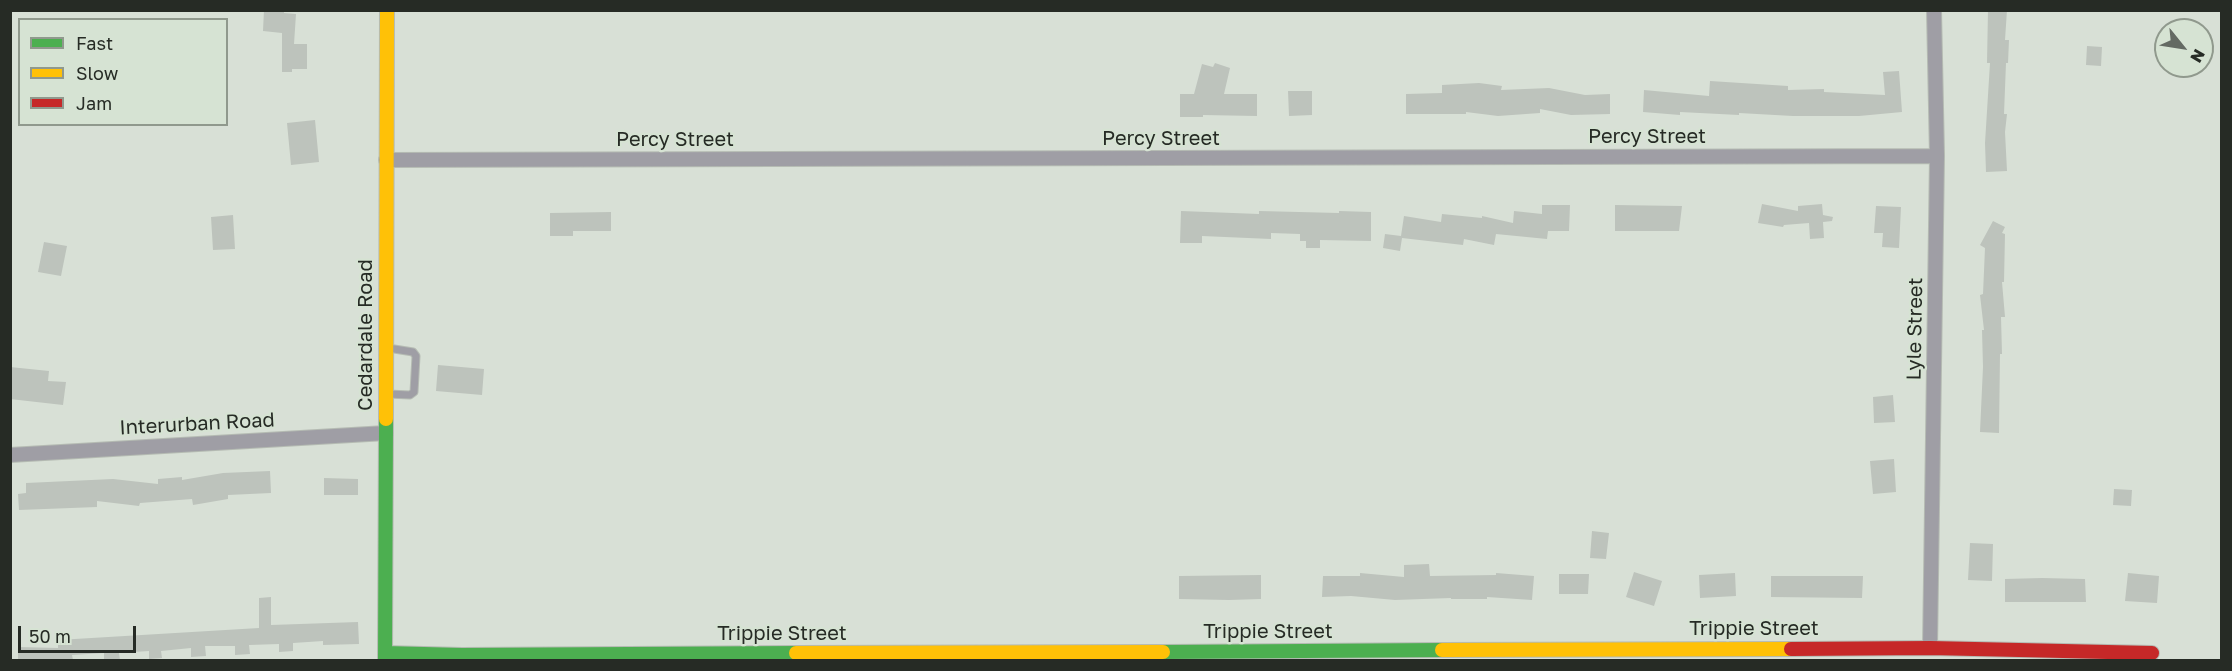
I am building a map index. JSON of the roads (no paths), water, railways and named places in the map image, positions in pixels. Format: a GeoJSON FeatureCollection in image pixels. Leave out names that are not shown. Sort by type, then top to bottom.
{"type":"FeatureCollection","features":[{"type":"Feature","properties":{"kind":"street","name":"Cedardale Road"},"geometry":{"type":"LineString","coordinates":[[385,656],[387,10]]}},
{"type":"Feature","properties":{"kind":"street","name":"Lyle Street"},"geometry":{"type":"LineString","coordinates":[[1930,648],[1936,156],[1934,10]]}},
{"type":"Feature","properties":{"kind":"street","name":"Percy Street"},"geometry":{"type":"LineString","coordinates":[[386,160],[1936,156]]}},
{"type":"Feature","properties":{"kind":"street","name":"Interurban Road"},"geometry":{"type":"LineString","coordinates":[[10,455],[386,433]]}},
{"type":"Feature","properties":{"kind":"street","name":"Trippie Street"},"geometry":{"type":"LineString","coordinates":[[385,656],[1930,648],[2152,653]]}},
{"type":"Feature","properties":{"kind":"lane"},"geometry":{"type":"LineString","coordinates":[[386,348],[413,352],[416,356],[414,392],[410,395],[386,393]]}}]}
